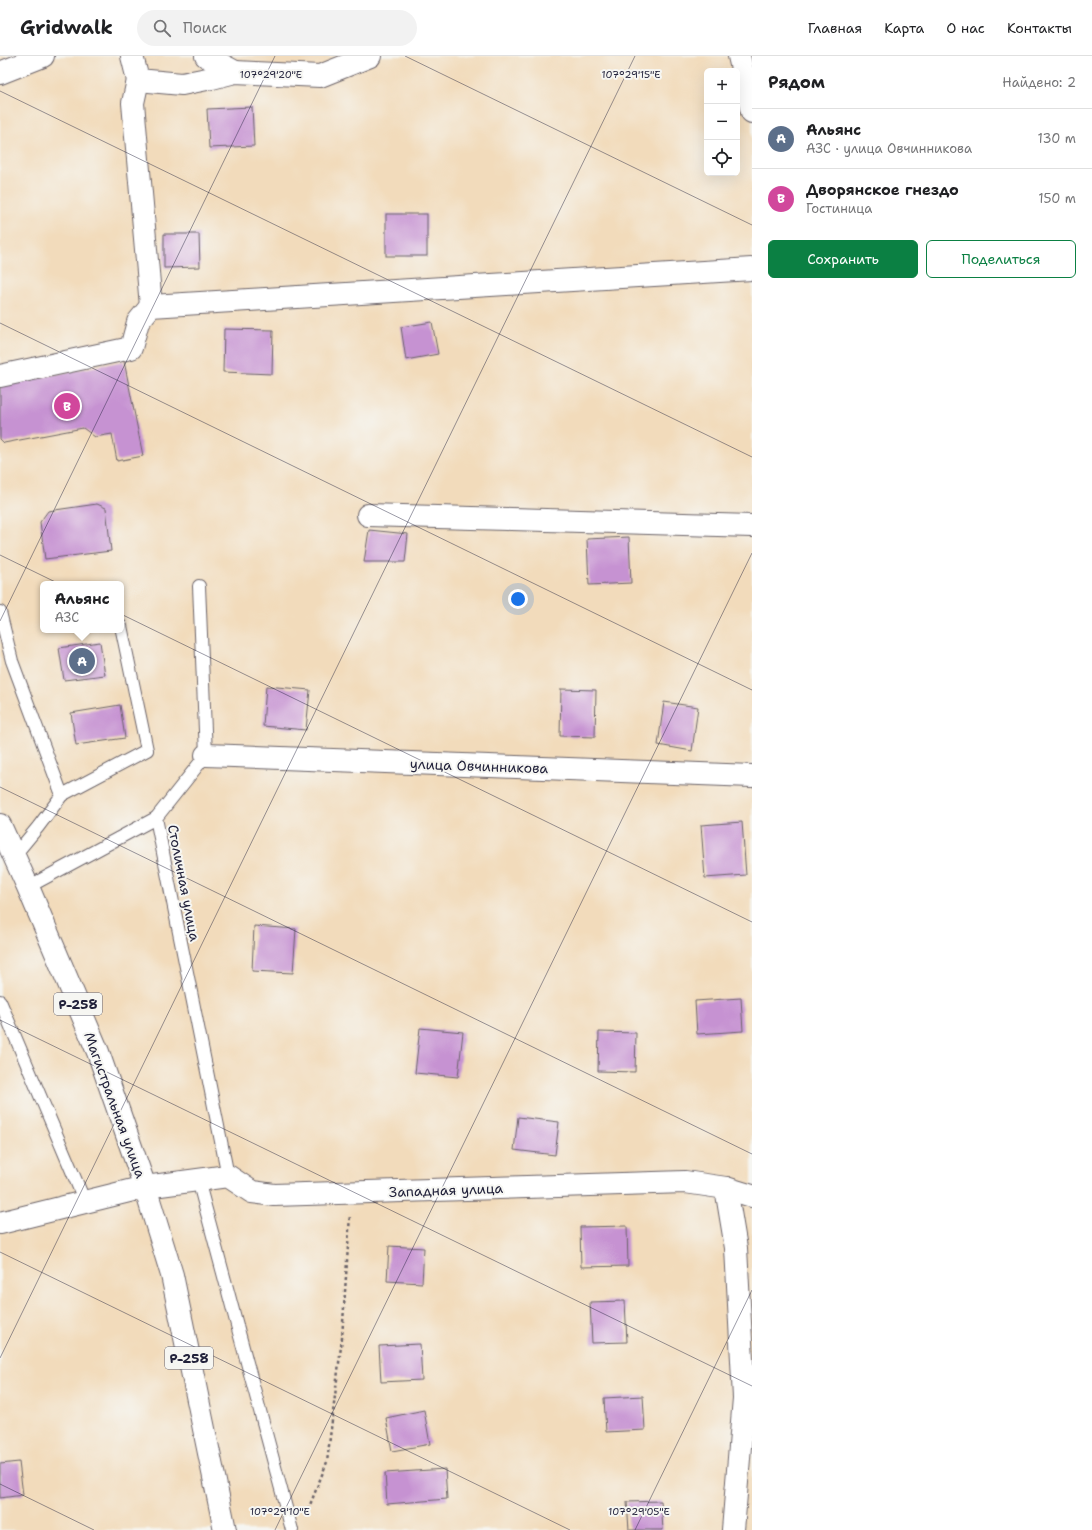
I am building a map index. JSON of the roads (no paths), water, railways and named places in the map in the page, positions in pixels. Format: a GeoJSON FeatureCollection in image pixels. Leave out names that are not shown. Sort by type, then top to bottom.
{"type":"FeatureCollection","features":[{"type":"Feature","properties":{"kind":"main road"},"geometry":{"type":"LineString","coordinates":[[0,73],[43,56]]}},
{"type":"Feature","properties":{"kind":"main road"},"geometry":{"type":"LineString","coordinates":[[0,376],[130,348],[138,322],[151,306],[134,103],[138,80],[132,56]]}},
{"type":"Feature","properties":{"kind":"main road"},"geometry":{"type":"LineString","coordinates":[[206,56],[235,72]]}},
{"type":"Feature","properties":{"kind":"main road"},"geometry":{"type":"LineString","coordinates":[[138,80],[182,84],[235,72],[320,76],[370,56]]}},
{"type":"Feature","properties":{"kind":"main road"},"geometry":{"type":"LineString","coordinates":[[739,56],[752,112]]}},
{"type":"Feature","properties":{"kind":"main road"},"geometry":{"type":"LineString","coordinates":[[151,306],[752,269]]}},
{"type":"Feature","properties":{"kind":"main road"},"geometry":{"type":"LineString","coordinates":[[368,515],[752,526]]}},
{"type":"Feature","properties":{"kind":"main road","name":"улица Овчинникова"},"geometry":{"type":"LineString","coordinates":[[206,755],[752,776]]}},
{"type":"Feature","properties":{"kind":"main road","name":"Магистральная улица"},"geometry":{"type":"LineString","coordinates":[[0,825],[98,1052],[145,1188]]}},
{"type":"Feature","properties":{"kind":"main road"},"geometry":{"type":"LineString","coordinates":[[0,1223],[145,1188],[228,1176]]}},
{"type":"Feature","properties":{"kind":"main road","name":"Западная улица"},"geometry":{"type":"LineString","coordinates":[[228,1176],[252,1192],[274,1195],[685,1182],[726,1188],[752,1196]]}},
{"type":"Feature","properties":{"kind":"main road","name":"Р-258"},"geometry":{"type":"LineString","coordinates":[[145,1188],[172,1275],[225,1530]]}},
{"type":"Feature","properties":{"kind":"main road"},"geometry":{"type":"LineString","coordinates":[[726,1188],[736,1248],[748,1402],[733,1530]]}},
{"type":"Feature","properties":{"kind":"lane"},"geometry":{"type":"LineString","coordinates":[[199,586],[206,755]]}},
{"type":"Feature","properties":{"kind":"lane"},"geometry":{"type":"LineString","coordinates":[[0,612],[6,662],[62,795]]}},
{"type":"Feature","properties":{"kind":"lane"},"geometry":{"type":"LineString","coordinates":[[14,856],[62,795],[147,750],[123,633]]}},
{"type":"Feature","properties":{"kind":"lane","name":"Столичная улица"},"geometry":{"type":"LineString","coordinates":[[206,755],[156,818],[228,1176]]}},
{"type":"Feature","properties":{"kind":"lane"},"geometry":{"type":"LineString","coordinates":[[28,887],[156,818]]}},
{"type":"Feature","properties":{"kind":"lane"},"geometry":{"type":"LineString","coordinates":[[0,1002],[85,1202]]}},
{"type":"Feature","properties":{"kind":"lane"},"geometry":{"type":"LineString","coordinates":[[198,1180],[292,1530]]}},
{"type":"Feature","properties":{"kind":"place","name":"Дворянское гнездо"},"geometry":{"type":"Point","coordinates":[67,406]}},
{"type":"Feature","properties":{"kind":"place","name":"Альянс"},"geometry":{"type":"Point","coordinates":[82,661]}}]}
